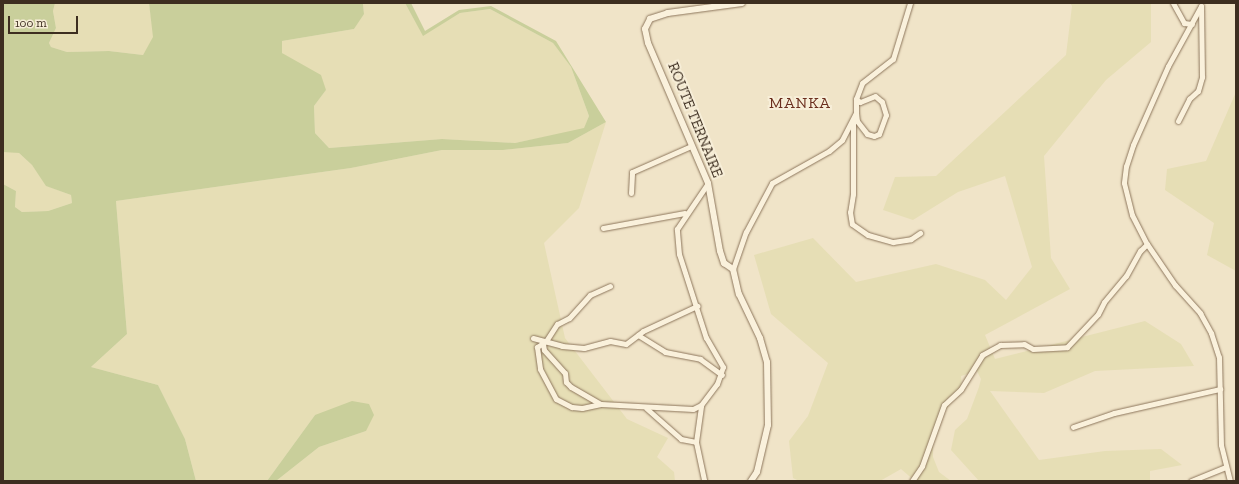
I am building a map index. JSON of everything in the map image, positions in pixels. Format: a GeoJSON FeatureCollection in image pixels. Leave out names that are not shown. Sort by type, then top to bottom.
{"type":"FeatureCollection","features":[{"type":"Feature","properties":{"kind":"street","name":"ROUTE TERNAIRE"},"geometry":{"type":"LineString","coordinates":[[742,3],[668,13],[650,19],[646,23],[648,43],[708,183],[720,251],[724,263],[733,269],[739,294],[764,350],[769,380],[768,424],[757,472],[751,481]]}},
{"type":"Feature","properties":{"kind":"street"},"geometry":{"type":"LineString","coordinates":[[856,99],[860,102],[875,96],[882,102],[885,121],[877,136],[867,134],[856,120],[856,99],[868,76],[893,58],[910,3]]}},
{"type":"Feature","properties":{"kind":"street"},"geometry":{"type":"LineString","coordinates":[[1173,3],[1184,23],[1192,24]]}},
{"type":"Feature","properties":{"kind":"street"},"geometry":{"type":"LineString","coordinates":[[1201,5],[1162,80],[1126,166],[1124,183],[1132,215],[1148,244],[1175,285],[1208,325],[1219,357],[1221,445],[1225,467],[1230,481]]}},
{"type":"Feature","properties":{"kind":"street"},"geometry":{"type":"LineString","coordinates":[[1178,121],[1189,99],[1198,91],[1202,77],[1201,5]]}},
{"type":"Feature","properties":{"kind":"street"},"geometry":{"type":"LineString","coordinates":[[856,113],[852,128],[853,194],[850,220],[852,224],[868,235],[893,242],[911,239],[920,233]]}},
{"type":"Feature","properties":{"kind":"street"},"geometry":{"type":"LineString","coordinates":[[733,269],[746,232],[767,188],[785,173],[836,147],[842,140],[856,113]]}},
{"type":"Feature","properties":{"kind":"street"},"geometry":{"type":"LineString","coordinates":[[632,194],[632,172],[691,146]]}},
{"type":"Feature","properties":{"kind":"street"},"geometry":{"type":"LineString","coordinates":[[704,481],[696,442],[701,406],[722,375],[723,367],[706,338],[697,306],[679,254],[677,229],[685,213],[708,183]]}},
{"type":"Feature","properties":{"kind":"street"},"geometry":{"type":"LineString","coordinates":[[603,228],[685,213]]}},
{"type":"Feature","properties":{"kind":"street"},"geometry":{"type":"LineString","coordinates":[[912,481],[922,466],[944,405],[961,389],[982,355],[1000,345],[1024,344],[1033,349],[1067,347],[1076,341],[1126,276],[1140,251],[1148,244]]}},
{"type":"Feature","properties":{"kind":"street"},"geometry":{"type":"LineString","coordinates":[[610,286],[590,294],[572,315],[558,324],[545,342],[537,347],[536,352],[540,369],[556,399],[572,407],[601,404],[646,408],[693,409],[701,406]]}},
{"type":"Feature","properties":{"kind":"street"},"geometry":{"type":"LineString","coordinates":[[532,338],[562,346],[584,348],[610,341],[626,344],[638,335],[697,306]]}},
{"type":"Feature","properties":{"kind":"street"},"geometry":{"type":"LineString","coordinates":[[638,335],[665,352],[700,359],[722,375]]}},
{"type":"Feature","properties":{"kind":"street"},"geometry":{"type":"LineString","coordinates":[[545,342],[546,353],[565,373],[566,382],[601,404]]}},
{"type":"Feature","properties":{"kind":"street"},"geometry":{"type":"LineString","coordinates":[[1074,427],[1114,414],[1220,389]]}},
{"type":"Feature","properties":{"kind":"street"},"geometry":{"type":"LineString","coordinates":[[646,408],[681,439],[696,442]]}},
{"type":"Feature","properties":{"kind":"street"},"geometry":{"type":"LineString","coordinates":[[1191,481],[1225,467]]}},
{"type":"Feature","properties":{"kind":"shaded area"},"geometry":{"type":"Polygon","coordinates":[[[55,3],[149,3],[154,37],[143,55],[109,51],[67,52],[51,47],[49,43],[56,28],[53,11],[55,3]]]}},
{"type":"Feature","properties":{"kind":"shaded area"},"geometry":{"type":"Polygon","coordinates":[[[351,3],[405,3],[423,35],[460,13],[490,9],[553,43],[571,67],[589,116],[584,129],[515,143],[442,139],[329,148],[315,133],[314,106],[326,90],[282,53],[282,41],[354,29],[364,13],[363,4],[351,3]]]}},
{"type":"Feature","properties":{"kind":"shaded area"},"geometry":{"type":"Polygon","coordinates":[[[1070,3],[1151,3],[1151,42],[1106,80],[1044,156],[1051,258],[1070,289],[985,335],[995,359],[1145,321],[1181,344],[1194,366],[1095,371],[1044,393],[990,391],[1039,460],[1105,451],[1161,449],[1182,465],[1150,471],[1150,481],[979,481],[951,450],[955,430],[967,419],[979,387],[981,379],[977,371],[961,376],[962,390],[942,414],[933,435],[933,457],[939,472],[951,481],[915,481],[901,469],[880,481],[799,481],[793,478],[789,441],[808,416],[828,363],[771,314],[754,255],[813,238],[856,282],[936,264],[985,280],[1006,300],[1032,267],[1005,176],[958,192],[913,220],[883,210],[895,177],[936,176],[1066,55],[1072,6],[1070,3]]]}},
{"type":"Feature","properties":{"kind":"shaded area"},"geometry":{"type":"Polygon","coordinates":[[[1236,92],[1236,271],[1207,255],[1214,223],[1165,190],[1167,169],[1206,161],[1236,92]]]}},
{"type":"Feature","properties":{"kind":"shaded area"},"geometry":{"type":"Polygon","coordinates":[[[606,122],[579,208],[544,243],[565,338],[627,419],[668,438],[657,457],[674,472],[675,481],[276,481],[319,447],[366,431],[315,415],[267,481],[196,481],[185,439],[158,385],[91,367],[127,334],[116,201],[351,168],[442,150],[503,150],[568,143],[606,122]]]}},
{"type":"Feature","properties":{"kind":"shaded area"},"geometry":{"type":"Polygon","coordinates":[[[10,151],[19,153],[32,165],[47,186],[71,195],[72,203],[48,211],[22,212],[15,207],[16,191],[3,184],[3,152],[10,151]]]}},
{"type":"Feature","properties":{"kind":"green space"},"geometry":{"type":"Polygon","coordinates":[[[3,3],[55,3],[53,11],[56,28],[49,43],[51,47],[67,52],[109,51],[143,55],[153,37],[149,3],[363,4],[364,14],[354,29],[282,41],[282,53],[321,75],[326,90],[314,106],[315,133],[329,148],[442,139],[515,143],[584,128],[589,116],[571,67],[553,43],[490,9],[460,13],[423,36],[405,3],[411,3],[425,31],[459,10],[491,6],[556,41],[606,122],[568,143],[503,150],[442,150],[351,168],[116,201],[127,334],[91,367],[158,385],[185,439],[196,481],[3,481],[3,184],[16,191],[15,207],[22,212],[48,211],[72,203],[71,195],[46,186],[32,165],[19,153],[3,152],[3,3]]]}},
{"type":"Feature","properties":{"kind":"green space"},"geometry":{"type":"Polygon","coordinates":[[[352,401],[369,404],[374,415],[366,431],[319,447],[276,481],[267,481],[315,415],[352,401]]]}},
{"type":"Feature","properties":{"kind":"district","name":"MANKA"},"geometry":{"type":"Point","coordinates":[800,103]}}]}
